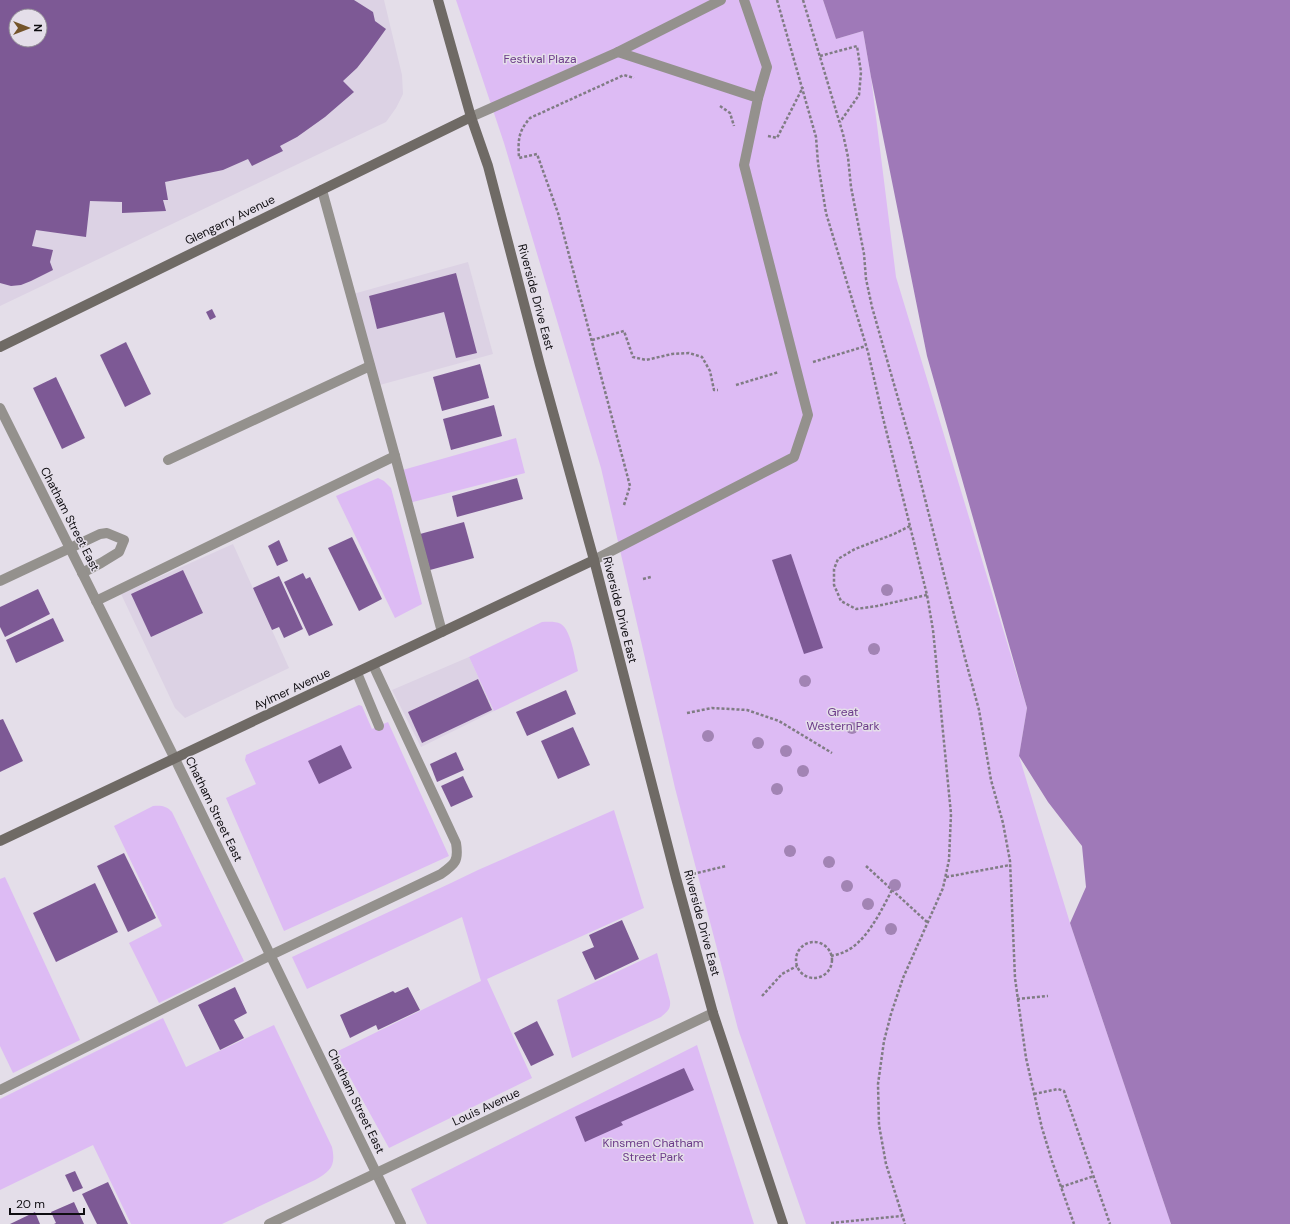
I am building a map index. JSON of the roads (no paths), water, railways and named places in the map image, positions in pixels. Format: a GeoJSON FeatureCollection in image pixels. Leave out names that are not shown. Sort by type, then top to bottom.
{"type":"FeatureCollection","features":[{"type":"Feature","properties":{"kind":"main road","name":"Riverside Drive East"},"geometry":{"type":"LineString","coordinates":[[438,0],[471,117],[488,166],[538,357],[594,560],[676,878],[713,1014],[783,1224]]}},
{"type":"Feature","properties":{"kind":"main road","name":"Glengarry Avenue"},"geometry":{"type":"LineString","coordinates":[[0,346],[471,117]]}},
{"type":"Feature","properties":{"kind":"main road","name":"Aylmer Avenue"},"geometry":{"type":"LineString","coordinates":[[0,842],[594,560]]}},
{"type":"Feature","properties":{"kind":"street"},"geometry":{"type":"LineString","coordinates":[[471,117],[618,52],[720,0]]}},
{"type":"Feature","properties":{"kind":"street"},"geometry":{"type":"LineString","coordinates":[[594,560],[794,457],[808,416],[744,165],[758,98],[767,67],[744,0]]}},
{"type":"Feature","properties":{"kind":"street"},"geometry":{"type":"LineString","coordinates":[[618,52],[758,98]]}},
{"type":"Feature","properties":{"kind":"street"},"geometry":{"type":"LineString","coordinates":[[322,190],[442,632]]}},
{"type":"Feature","properties":{"kind":"street"},"geometry":{"type":"LineString","coordinates":[[168,460],[370,366]]}},
{"type":"Feature","properties":{"kind":"street","name":"Chatham Street East"},"geometry":{"type":"LineString","coordinates":[[0,408],[175,759],[400,1224]]}},
{"type":"Feature","properties":{"kind":"street"},"geometry":{"type":"LineString","coordinates":[[96,601],[395,456]]}},
{"type":"Feature","properties":{"kind":"street"},"geometry":{"type":"LineString","coordinates":[[0,581],[92,537],[107,533],[124,540],[119,552],[82,573]]}},
{"type":"Feature","properties":{"kind":"street"},"geometry":{"type":"LineString","coordinates":[[0,1090],[271,955],[441,874],[450,868],[457,859],[456,843],[372,665]]}},
{"type":"Feature","properties":{"kind":"street"},"geometry":{"type":"LineString","coordinates":[[357,673],[379,726]]}},
{"type":"Feature","properties":{"kind":"street","name":"Louis Avenue"},"geometry":{"type":"LineString","coordinates":[[269,1224],[713,1014]]}},
{"type":"Feature","properties":{"kind":"park label","name":"Festival Plaza"},"geometry":{"type":"Point","coordinates":[540,59]}},
{"type":"Feature","properties":{"kind":"park label","name":"Great Western Park"},"geometry":{"type":"Point","coordinates":[843,719]}},
{"type":"Feature","properties":{"kind":"park label","name":"Kinsmen Chatham Street Park"},"geometry":{"type":"Point","coordinates":[653,1150]}}]}
